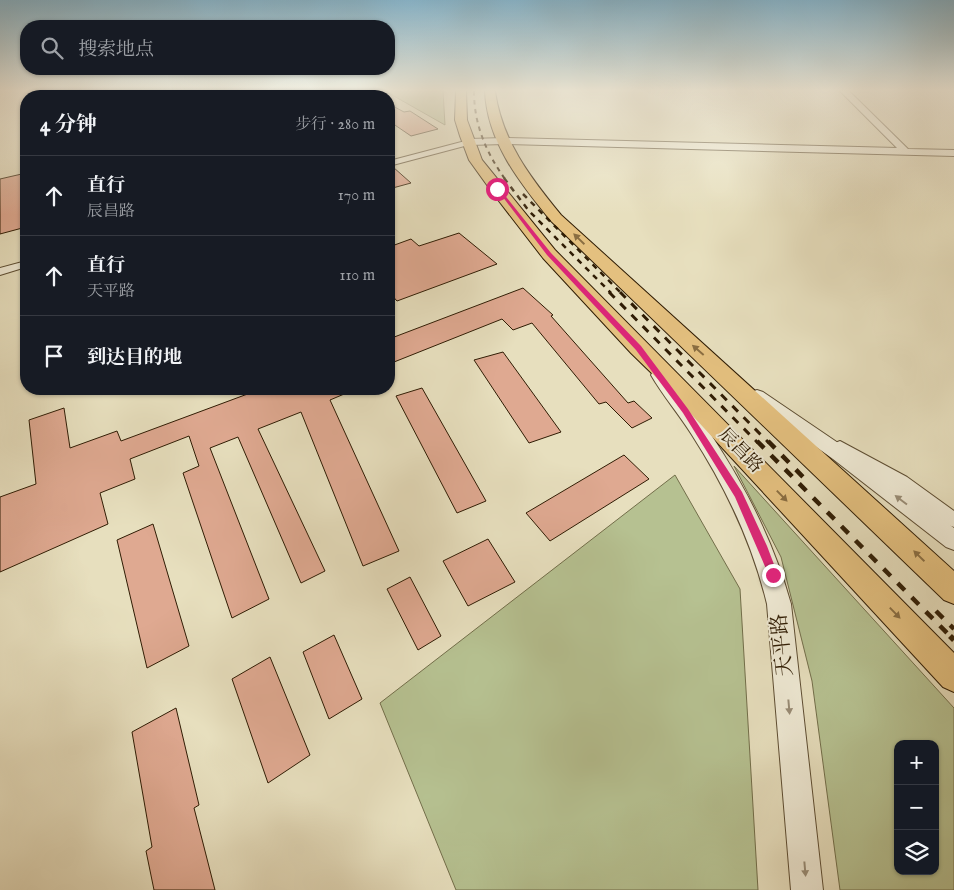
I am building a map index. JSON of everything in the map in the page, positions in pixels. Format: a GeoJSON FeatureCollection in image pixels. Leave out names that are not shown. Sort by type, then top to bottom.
{"type":"FeatureCollection","features":[{"type":"Feature","properties":{"kind":"main road","name":"辰昌路"},"geometry":{"type":"LineString","coordinates":[[466,133],[476,160],[549,254],[945,667]]}},
{"type":"Feature","properties":{"kind":"main road"},"geometry":{"type":"LineString","coordinates":[[501,133],[524,178],[556,218],[662,318],[722,371],[954,590]]}},
{"type":"Feature","properties":{"kind":"street"},"geometry":{"type":"LineString","coordinates":[[886,133],[906,152]]}},
{"type":"Feature","properties":{"kind":"street"},"geometry":{"type":"LineString","coordinates":[[395,162],[469,142],[504,141],[954,153]]}},
{"type":"Feature","properties":{"kind":"street"},"geometry":{"type":"LineString","coordinates":[[0,272],[20,266]]}},
{"type":"Feature","properties":{"kind":"street","name":"天平路"},"geometry":{"type":"LineString","coordinates":[[638,348],[686,411],[721,464],[762,546],[773,575],[779,604],[807,890]]}},
{"type":"Feature","properties":{"kind":"street"},"geometry":{"type":"LineString","coordinates":[[722,371],[840,454],[954,540]]}},
{"type":"Feature","properties":{"kind":"street"},"geometry":{"type":"LineString","coordinates":[[778,412],[901,482],[954,520]]}},
{"type":"Feature","properties":{"kind":"green space"},"geometry":{"type":"Polygon","coordinates":[[[734,466],[954,708],[954,890],[840,890],[812,681],[781,557],[734,466]]]}},
{"type":"Feature","properties":{"kind":"green space"},"geometry":{"type":"Polygon","coordinates":[[[675,475],[740,589],[758,890],[456,890],[380,703],[675,475]]]}},
{"type":"Feature","properties":{"kind":"building"},"geometry":{"type":"Polygon","coordinates":[[[406,133],[424,133],[411,136],[406,133]]]}},
{"type":"Feature","properties":{"kind":"building"},"geometry":{"type":"Polygon","coordinates":[[[395,169],[411,183],[395,187],[395,169]]]}},
{"type":"Feature","properties":{"kind":"building"},"geometry":{"type":"Polygon","coordinates":[[[20,174],[20,229],[0,234],[0,179],[20,174]]]}},
{"type":"Feature","properties":{"kind":"building"},"geometry":{"type":"Polygon","coordinates":[[[459,233],[497,264],[397,301],[395,299],[395,245],[411,239],[419,246],[459,233]]]}},
{"type":"Feature","properties":{"kind":"building"},"geometry":{"type":"Polygon","coordinates":[[[523,288],[553,315],[551,316],[628,403],[634,401],[652,418],[632,428],[606,402],[599,404],[532,323],[513,330],[502,319],[395,362],[395,337],[523,288]]]}},
{"type":"Feature","properties":{"kind":"building"},"geometry":{"type":"Polygon","coordinates":[[[503,352],[561,432],[529,443],[474,360],[503,352]]]}},
{"type":"Feature","properties":{"kind":"building"},"geometry":{"type":"Polygon","coordinates":[[[422,388],[486,501],[457,513],[396,396],[422,388]]]}},
{"type":"Feature","properties":{"kind":"building"},"geometry":{"type":"Polygon","coordinates":[[[245,395],[342,395],[330,400],[399,551],[363,566],[301,412],[258,429],[325,571],[301,583],[238,437],[210,448],[269,599],[232,618],[183,473],[199,466],[189,436],[130,459],[135,479],[100,493],[108,524],[0,572],[0,497],[36,484],[29,420],[64,408],[70,448],[117,431],[121,441],[245,395]]]}},
{"type":"Feature","properties":{"kind":"building"},"geometry":{"type":"Polygon","coordinates":[[[624,455],[649,479],[550,541],[526,513],[624,455]]]}},
{"type":"Feature","properties":{"kind":"building"},"geometry":{"type":"Polygon","coordinates":[[[153,524],[189,646],[147,668],[117,540],[153,524]]]}},
{"type":"Feature","properties":{"kind":"building"},"geometry":{"type":"Polygon","coordinates":[[[488,539],[515,582],[468,606],[443,561],[488,539]]]}},
{"type":"Feature","properties":{"kind":"building"},"geometry":{"type":"Polygon","coordinates":[[[410,577],[441,636],[418,650],[387,589],[410,577]]]}},
{"type":"Feature","properties":{"kind":"building"},"geometry":{"type":"Polygon","coordinates":[[[334,635],[362,699],[329,719],[303,652],[334,635]]]}},
{"type":"Feature","properties":{"kind":"building"},"geometry":{"type":"Polygon","coordinates":[[[270,657],[310,755],[268,783],[232,679],[270,657]]]}},
{"type":"Feature","properties":{"kind":"building"},"geometry":{"type":"Polygon","coordinates":[[[176,708],[199,805],[194,808],[215,890],[154,890],[146,851],[152,847],[132,732],[176,708]]]}},
{"type":"Feature","properties":{"kind":"railway"},"geometry":{"type":"LineString","coordinates":[[481,133],[492,159],[505,179]]}},
{"type":"Feature","properties":{"kind":"railway"},"geometry":{"type":"LineString","coordinates":[[504,178],[529,211],[611,293]]}},
{"type":"Feature","properties":{"kind":"railway"},"geometry":{"type":"LineString","coordinates":[[523,194],[621,293]]}},
{"type":"Feature","properties":{"kind":"railway"},"geometry":{"type":"LineString","coordinates":[[609,292],[758,443]]}},
{"type":"Feature","properties":{"kind":"railway"},"geometry":{"type":"LineString","coordinates":[[620,292],[769,443]]}},
{"type":"Feature","properties":{"kind":"railway"},"geometry":{"type":"LineString","coordinates":[[757,441],[951,637]]}},
{"type":"Feature","properties":{"kind":"railway"},"geometry":{"type":"LineString","coordinates":[[768,441],[804,478]]}},
{"type":"Feature","properties":{"kind":"railway"},"geometry":{"type":"LineString","coordinates":[[936,611],[954,629]]}},
{"type":"Feature","properties":{"kind":"railway"},"geometry":{"type":"LineString","coordinates":[[951,637],[954,640]]}},
{"type":"Feature","properties":{"kind":"route"},"geometry":{"type":"LineString","coordinates":[[497,189],[549,254],[638,348],[686,411],[721,464],[738,495],[762,546],[773,575]]}}]}
